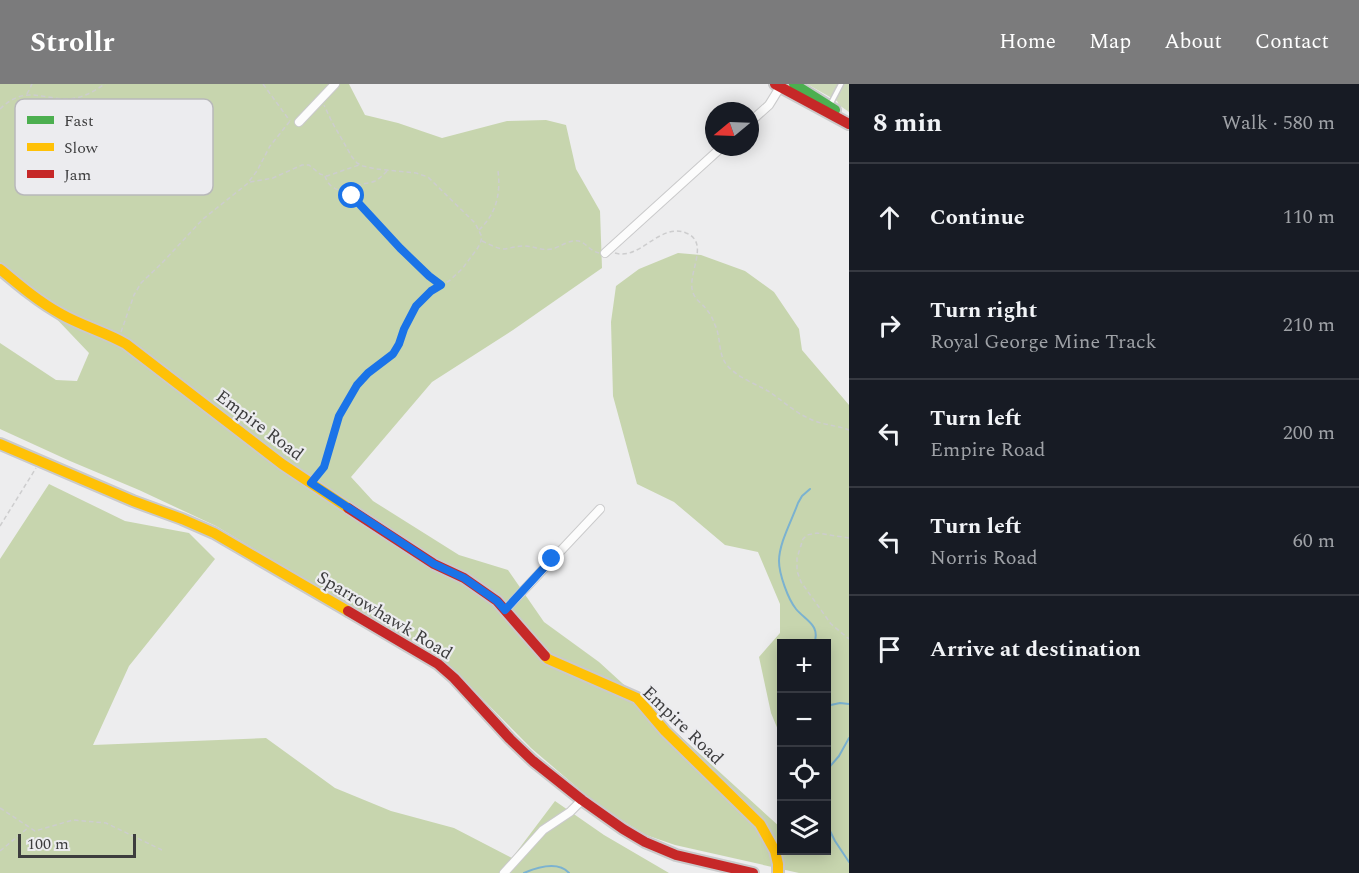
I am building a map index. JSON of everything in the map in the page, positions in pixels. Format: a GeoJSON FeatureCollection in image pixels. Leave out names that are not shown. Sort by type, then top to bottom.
{"type":"FeatureCollection","features":[{"type":"Feature","properties":{"kind":"street"},"geometry":{"type":"LineString","coordinates":[[299,122],[335,84]]}},
{"type":"Feature","properties":{"kind":"street"},"geometry":{"type":"LineString","coordinates":[[794,84],[849,119]]}},
{"type":"Feature","properties":{"kind":"street"},"geometry":{"type":"LineString","coordinates":[[759,114],[769,105],[779,85],[849,124]]}},
{"type":"Feature","properties":{"kind":"street"},"geometry":{"type":"LineString","coordinates":[[607,251],[712,156]]}},
{"type":"Feature","properties":{"kind":"street","name":"Empire Road"},"geometry":{"type":"LineString","coordinates":[[0,269],[63,316],[118,339],[282,464],[434,564],[464,578],[497,601],[548,659],[637,698],[665,731],[760,824],[775,851],[778,873]]}},
{"type":"Feature","properties":{"kind":"street","name":"Sparrowhawk Road"},"geometry":{"type":"LineString","coordinates":[[0,444],[214,533],[445,669],[533,761],[623,829],[658,848],[687,858],[753,873]]}},
{"type":"Feature","properties":{"kind":"street"},"geometry":{"type":"LineString","coordinates":[[505,610],[600,508]]}},
{"type":"Feature","properties":{"kind":"street"},"geometry":{"type":"LineString","coordinates":[[504,873],[543,830],[570,812],[582,800]]}},
{"type":"Feature","properties":{"kind":"lane"},"geometry":{"type":"LineString","coordinates":[[830,106],[841,84]]}},
{"type":"Feature","properties":{"kind":"path"},"geometry":{"type":"LineString","coordinates":[[27,94],[32,84]]}},
{"type":"Feature","properties":{"kind":"path"},"geometry":{"type":"LineString","coordinates":[[0,109],[14,98],[27,94],[73,99],[86,96],[105,84]]}},
{"type":"Feature","properties":{"kind":"path"},"geometry":{"type":"LineString","coordinates":[[263,84],[290,122],[299,122]]}},
{"type":"Feature","properties":{"kind":"path"},"geometry":{"type":"LineString","coordinates":[[321,99],[352,157],[360,165]]}},
{"type":"Feature","properties":{"kind":"path"},"geometry":{"type":"LineString","coordinates":[[118,339],[134,295],[141,283],[203,219],[248,183],[270,146],[290,122]]}},
{"type":"Feature","properties":{"kind":"path"},"geometry":{"type":"LineString","coordinates":[[248,183],[268,180],[302,165],[309,165],[325,176],[360,165],[416,172],[428,177],[462,209],[479,230],[482,241],[462,269],[431,291],[416,306],[393,354],[368,373],[357,385],[339,416],[324,467],[311,483]]}},
{"type":"Feature","properties":{"kind":"path"},"geometry":{"type":"LineString","coordinates":[[388,170],[377,180],[353,188],[352,193],[400,248],[441,285]]}},
{"type":"Feature","properties":{"kind":"path"},"geometry":{"type":"LineString","coordinates":[[479,230],[490,217],[496,204],[499,187],[498,171]]}},
{"type":"Feature","properties":{"kind":"path"},"geometry":{"type":"LineString","coordinates":[[325,176],[333,189],[352,193]]}},
{"type":"Feature","properties":{"kind":"path"},"geometry":{"type":"LineString","coordinates":[[482,241],[500,248],[522,246],[542,250],[578,241],[594,252],[628,254],[660,236],[680,232],[689,234],[694,240],[698,253],[692,276],[692,290],[716,327],[726,363],[736,373],[808,418],[825,425],[849,430]]}},
{"type":"Feature","properties":{"kind":"path"},"geometry":{"type":"LineString","coordinates":[[0,526],[41,461]]}},
{"type":"Feature","properties":{"kind":"path"},"geometry":{"type":"LineString","coordinates":[[849,537],[817,533],[807,535],[803,539],[796,558],[801,582],[831,624],[849,639]]}},
{"type":"Feature","properties":{"kind":"path"},"geometry":{"type":"LineString","coordinates":[[0,808],[35,831],[73,820],[106,823],[162,850]]}},
{"type":"Feature","properties":{"kind":"path"},"geometry":{"type":"LineString","coordinates":[[0,851],[29,827]]}},
{"type":"Feature","properties":{"kind":"green space"},"geometry":{"type":"Polygon","coordinates":[[[0,84],[349,84],[365,115],[442,138],[507,121],[546,120],[566,125],[576,169],[600,211],[602,268],[513,330],[432,382],[351,477],[373,501],[459,555],[508,570],[544,622],[599,662],[777,824],[777,855],[831,855],[831,639],[777,639],[777,727],[771,713],[759,657],[780,633],[780,604],[758,552],[725,545],[674,502],[637,484],[613,396],[611,322],[616,286],[639,269],[678,253],[701,255],[745,271],[774,292],[799,329],[802,350],[849,405],[849,873],[799,873],[675,845],[646,835],[600,807],[531,748],[452,668],[216,526],[0,429],[0,343],[56,380],[77,381],[89,353],[0,262],[0,84]]]}},
{"type":"Feature","properties":{"kind":"green space"},"geometry":{"type":"Polygon","coordinates":[[[807,84],[849,84],[849,112],[837,101],[807,84]]]}},
{"type":"Feature","properties":{"kind":"green space"},"geometry":{"type":"Polygon","coordinates":[[[49,484],[125,521],[189,533],[215,559],[129,666],[93,745],[266,738],[335,788],[391,811],[454,828],[512,858],[555,801],[604,835],[669,873],[0,873],[0,559],[49,484]]]}},
{"type":"Feature","properties":{"kind":"waterway"},"geometry":{"type":"LineString","coordinates":[[810,489],[798,503],[783,539],[779,566],[790,599],[814,628],[816,639]]}},
{"type":"Feature","properties":{"kind":"waterway"},"geometry":{"type":"LineString","coordinates":[[831,705],[849,704]]}},
{"type":"Feature","properties":{"kind":"waterway"},"geometry":{"type":"LineString","coordinates":[[831,765],[849,738]]}},
{"type":"Feature","properties":{"kind":"waterway"},"geometry":{"type":"LineString","coordinates":[[831,833],[849,862]]}},
{"type":"Feature","properties":{"kind":"waterway"},"geometry":{"type":"LineString","coordinates":[[524,873],[541,867],[554,866],[569,873]]}},
{"type":"Feature","properties":{"kind":"traffic: fast"},"geometry":{"type":"LineString","coordinates":[[794,84],[835,110]]}},
{"type":"Feature","properties":{"kind":"traffic: slow"},"geometry":{"type":"LineString","coordinates":[[0,269],[53,309],[126,344],[282,464],[348,508]]}},
{"type":"Feature","properties":{"kind":"traffic: slow"},"geometry":{"type":"LineString","coordinates":[[0,444],[214,533],[348,611]]}},
{"type":"Feature","properties":{"kind":"traffic: slow"},"geometry":{"type":"LineString","coordinates":[[545,656],[637,698],[665,731],[760,824],[775,851],[778,873]]}},
{"type":"Feature","properties":{"kind":"traffic: jam"},"geometry":{"type":"LineString","coordinates":[[775,84],[849,124]]}},
{"type":"Feature","properties":{"kind":"traffic: jam"},"geometry":{"type":"LineString","coordinates":[[348,508],[434,564],[464,578],[497,601],[545,656]]}},
{"type":"Feature","properties":{"kind":"traffic: jam"},"geometry":{"type":"LineString","coordinates":[[348,611],[438,664],[533,761],[623,829],[645,842],[676,855],[753,873]]}},
{"type":"Feature","properties":{"kind":"route"},"geometry":{"type":"LineString","coordinates":[[352,196],[400,248],[441,285],[431,291],[416,306],[393,354],[368,373],[357,385],[335,425],[324,467],[311,483],[434,564],[464,578],[497,601],[505,610],[552,559]]}}]}
